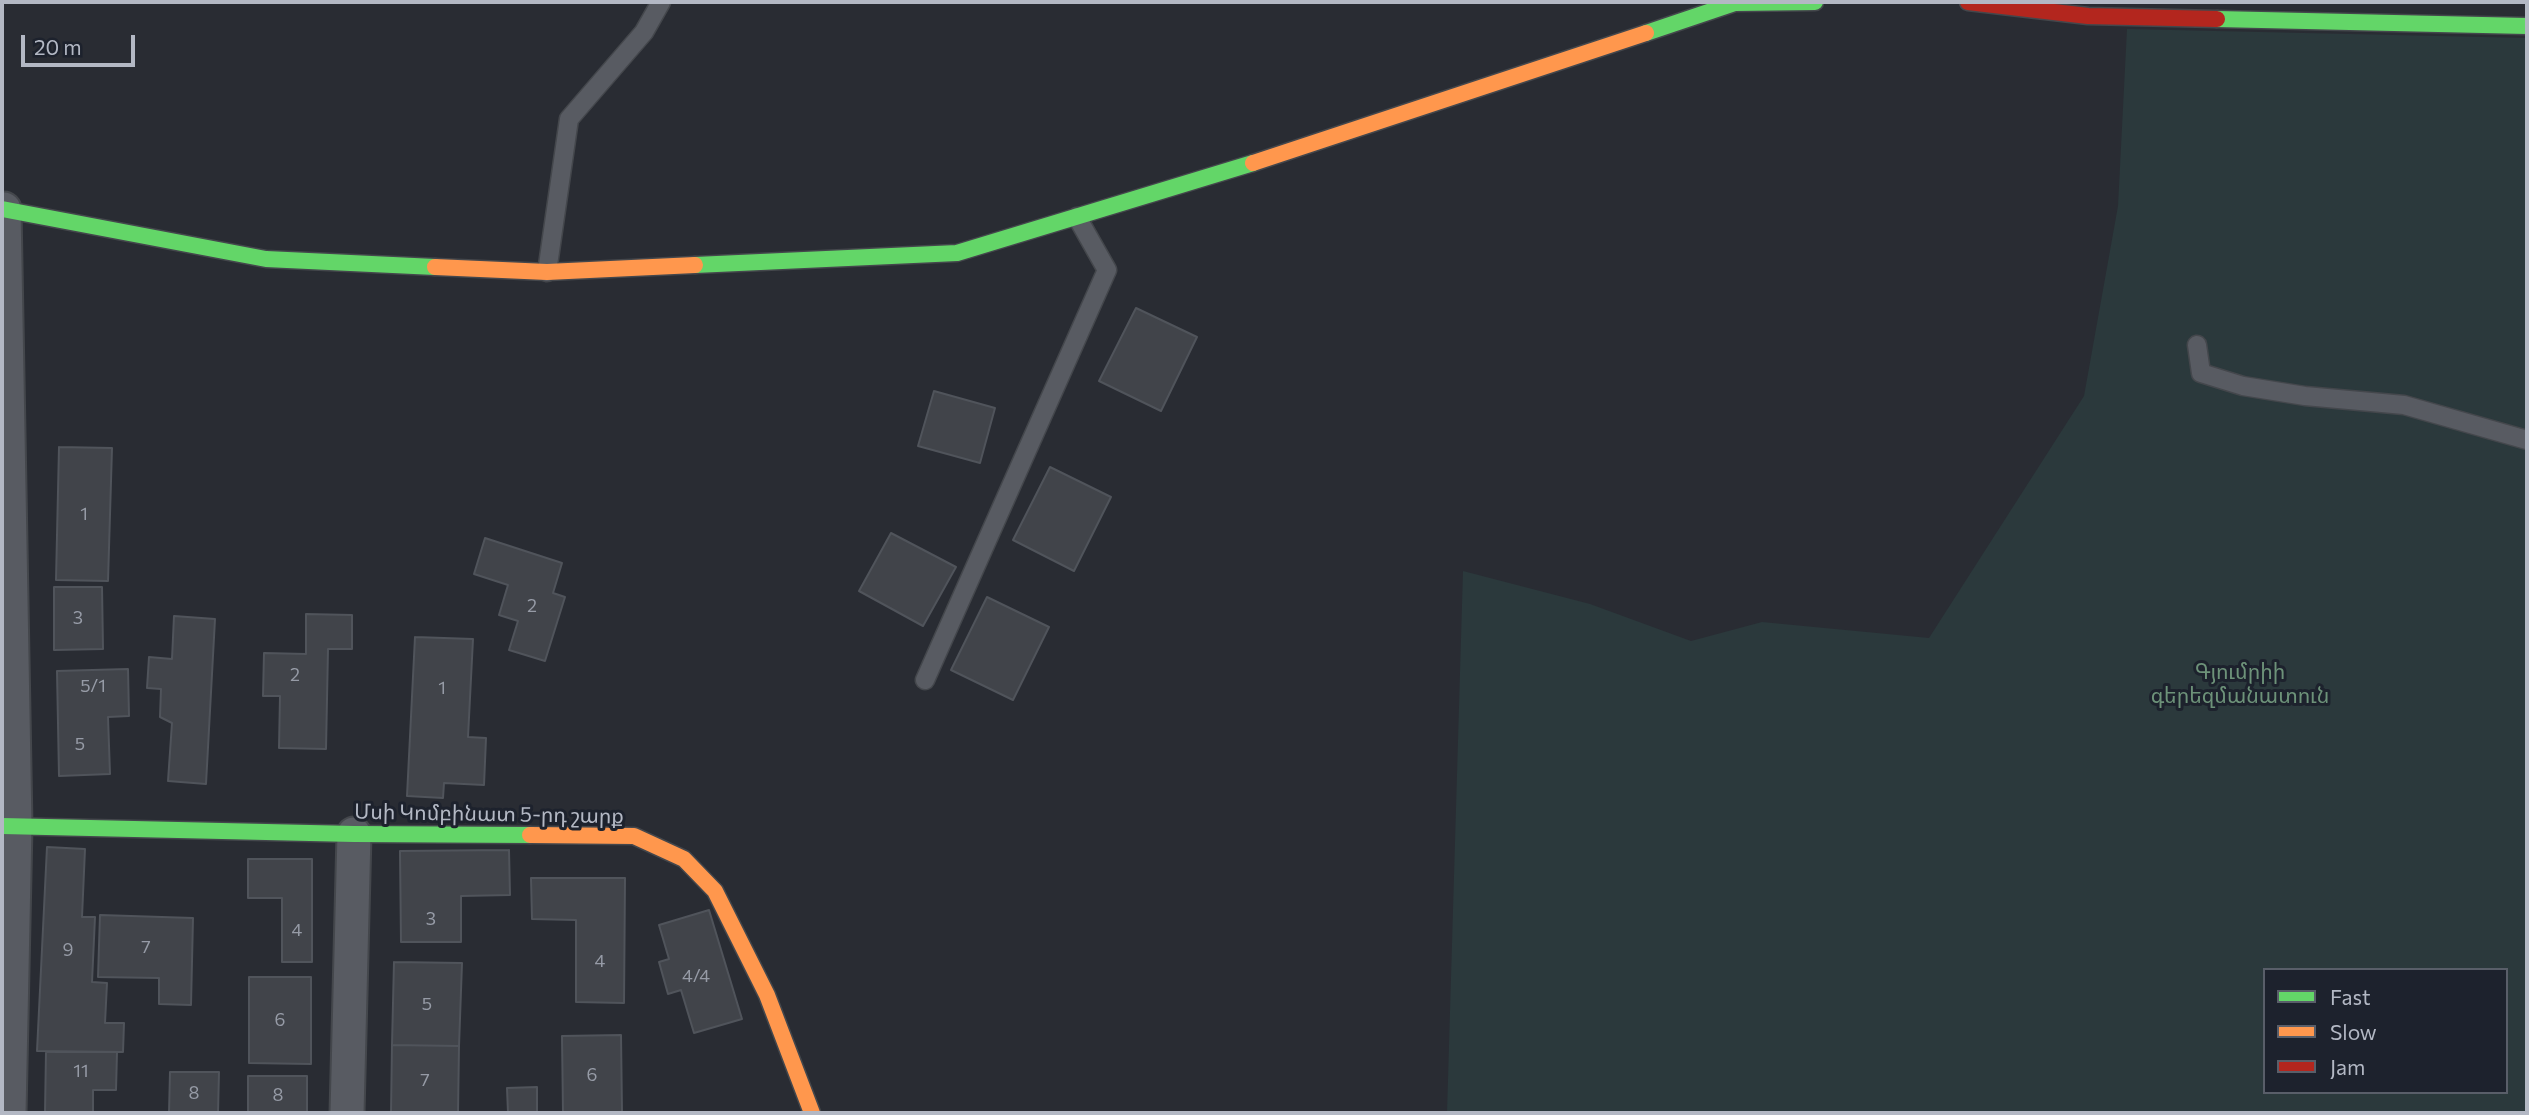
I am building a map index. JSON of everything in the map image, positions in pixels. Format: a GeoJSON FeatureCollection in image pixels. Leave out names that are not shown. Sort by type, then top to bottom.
{"type":"FeatureCollection","features":[{"type":"Feature","properties":{"kind":"street"},"geometry":{"type":"LineString","coordinates":[[9,1113],[3,209],[266,259],[547,272],[957,253],[1307,147],[1735,3],[1815,2]]}},
{"type":"Feature","properties":{"kind":"street"},"geometry":{"type":"LineString","coordinates":[[1968,2],[2088,16],[2527,26]]}},
{"type":"Feature","properties":{"kind":"street","name":"Մսի Կոմբինատ 5-րդ շարք"},"geometry":{"type":"LineString","coordinates":[[8,826],[354,834],[634,836],[684,859],[715,891],[767,996],[812,1113]]}},
{"type":"Feature","properties":{"kind":"street"},"geometry":{"type":"LineString","coordinates":[[347,1113],[354,834]]}},
{"type":"Feature","properties":{"kind":"lane"},"geometry":{"type":"LineString","coordinates":[[547,272],[569,119],[643,32],[661,2]]}},
{"type":"Feature","properties":{"kind":"lane"},"geometry":{"type":"LineString","coordinates":[[925,680],[1107,270],[1077,218]]}},
{"type":"Feature","properties":{"kind":"lane"},"geometry":{"type":"LineString","coordinates":[[2197,345],[2201,373],[2243,386],[2305,396],[2404,405],[2527,440]]}},
{"type":"Feature","properties":{"kind":"green space","name":"Գյումրիի գերեզմանատուն"},"geometry":{"type":"Polygon","coordinates":[[[2127,29],[2527,38],[2527,1113],[1447,1113],[1463,571],[1590,604],[1691,641],[1762,622],[1929,638],[2084,396],[2118,206],[2127,29]]]}},
{"type":"Feature","properties":{"kind":"building"},"geometry":{"type":"Polygon","coordinates":[[[1136,308],[1197,337],[1161,411],[1099,381],[1136,308]]]}},
{"type":"Feature","properties":{"kind":"building"},"geometry":{"type":"Polygon","coordinates":[[[934,391],[995,408],[980,463],[918,446],[934,391]]]}},
{"type":"Feature","properties":{"kind":"building"},"geometry":{"type":"Polygon","coordinates":[[[59,447],[112,448],[108,581],[56,580],[59,447]]]}},
{"type":"Feature","properties":{"kind":"building"},"geometry":{"type":"Polygon","coordinates":[[[1050,467],[1111,497],[1074,571],[1013,540],[1050,467]]]}},
{"type":"Feature","properties":{"kind":"building"},"geometry":{"type":"Polygon","coordinates":[[[891,533],[956,567],[923,626],[859,591],[891,533]]]}},
{"type":"Feature","properties":{"kind":"building"},"geometry":{"type":"Polygon","coordinates":[[[485,538],[562,563],[553,593],[565,597],[545,661],[509,650],[518,621],[499,615],[508,585],[474,574],[485,538]]]}},
{"type":"Feature","properties":{"kind":"building"},"geometry":{"type":"Polygon","coordinates":[[[54,587],[102,587],[103,649],[54,650],[54,587]]]}},
{"type":"Feature","properties":{"kind":"building"},"geometry":{"type":"Polygon","coordinates":[[[987,597],[1049,627],[1013,700],[951,670],[987,597]]]}},
{"type":"Feature","properties":{"kind":"building"},"geometry":{"type":"Polygon","coordinates":[[[306,614],[352,615],[352,649],[328,649],[326,749],[279,748],[280,696],[263,696],[264,653],[306,654],[306,614]]]}},
{"type":"Feature","properties":{"kind":"building"},"geometry":{"type":"Polygon","coordinates":[[[174,616],[215,619],[206,784],[168,781],[172,723],[160,717],[161,689],[147,688],[149,657],[172,659],[174,616]]]}},
{"type":"Feature","properties":{"kind":"building"},"geometry":{"type":"Polygon","coordinates":[[[415,637],[473,639],[468,737],[486,738],[484,785],[444,783],[443,798],[407,796],[415,637]]]}},
{"type":"Feature","properties":{"kind":"building"},"geometry":{"type":"Polygon","coordinates":[[[128,669],[129,716],[108,717],[110,774],[59,776],[57,671],[128,669]]]}},
{"type":"Feature","properties":{"kind":"building"},"geometry":{"type":"Polygon","coordinates":[[[47,847],[85,849],[82,917],[95,917],[92,982],[107,983],[105,1023],[124,1023],[123,1052],[37,1051],[47,847]]]}},
{"type":"Feature","properties":{"kind":"building"},"geometry":{"type":"Polygon","coordinates":[[[509,850],[510,895],[461,896],[461,942],[401,942],[400,851],[509,850]]]}},
{"type":"Feature","properties":{"kind":"building"},"geometry":{"type":"Polygon","coordinates":[[[248,859],[312,859],[312,962],[282,962],[282,898],[248,898],[248,859]]]}},
{"type":"Feature","properties":{"kind":"building"},"geometry":{"type":"Polygon","coordinates":[[[531,878],[625,878],[624,1003],[576,1002],[576,920],[532,919],[531,878]]]}},
{"type":"Feature","properties":{"kind":"building"},"geometry":{"type":"Polygon","coordinates":[[[709,910],[742,1019],[694,1033],[681,990],[668,994],[659,962],[669,959],[659,925],[709,910]]]}},
{"type":"Feature","properties":{"kind":"building"},"geometry":{"type":"Polygon","coordinates":[[[100,915],[193,918],[191,1005],[159,1004],[159,978],[98,977],[100,915]]]}},
{"type":"Feature","properties":{"kind":"building"},"geometry":{"type":"Polygon","coordinates":[[[394,962],[462,963],[459,1046],[392,1045],[394,962]]]}},
{"type":"Feature","properties":{"kind":"building"},"geometry":{"type":"Polygon","coordinates":[[[249,977],[311,977],[311,1064],[249,1063],[249,977]]]}},
{"type":"Feature","properties":{"kind":"building"},"geometry":{"type":"Polygon","coordinates":[[[621,1035],[622,1113],[563,1113],[562,1036],[621,1035]]]}},
{"type":"Feature","properties":{"kind":"building"},"geometry":{"type":"Polygon","coordinates":[[[392,1045],[459,1046],[458,1113],[391,1113],[392,1045]]]}},
{"type":"Feature","properties":{"kind":"building"},"geometry":{"type":"Polygon","coordinates":[[[46,1052],[117,1052],[116,1090],[93,1090],[93,1113],[45,1113],[46,1052]]]}},
{"type":"Feature","properties":{"kind":"building"},"geometry":{"type":"Polygon","coordinates":[[[170,1072],[219,1072],[218,1113],[169,1113],[170,1072]]]}},
{"type":"Feature","properties":{"kind":"building"},"geometry":{"type":"Polygon","coordinates":[[[248,1076],[307,1076],[307,1113],[248,1113],[248,1076]]]}},
{"type":"Feature","properties":{"kind":"building"},"geometry":{"type":"Polygon","coordinates":[[[537,1087],[537,1113],[508,1113],[507,1088],[537,1087]]]}},
{"type":"Feature","properties":{"kind":"traffic: fast"},"geometry":{"type":"LineString","coordinates":[[1646,33],[1735,3],[1815,2]]}},
{"type":"Feature","properties":{"kind":"traffic: fast"},"geometry":{"type":"LineString","coordinates":[[2217,19],[2527,26]]}},
{"type":"Feature","properties":{"kind":"traffic: fast"},"geometry":{"type":"LineString","coordinates":[[695,265],[957,253],[1253,163]]}},
{"type":"Feature","properties":{"kind":"traffic: fast"},"geometry":{"type":"LineString","coordinates":[[2,209],[266,259],[435,267]]}},
{"type":"Feature","properties":{"kind":"traffic: fast"},"geometry":{"type":"LineString","coordinates":[[2,826],[530,835]]}},
{"type":"Feature","properties":{"kind":"traffic: slow"},"geometry":{"type":"LineString","coordinates":[[1253,163],[1646,33]]}},
{"type":"Feature","properties":{"kind":"traffic: slow"},"geometry":{"type":"LineString","coordinates":[[435,267],[547,272],[695,265]]}},
{"type":"Feature","properties":{"kind":"traffic: slow"},"geometry":{"type":"LineString","coordinates":[[530,835],[634,836],[684,859],[715,891],[767,995],[812,1113]]}},
{"type":"Feature","properties":{"kind":"traffic: jam"},"geometry":{"type":"LineString","coordinates":[[1968,2],[2088,16],[2217,19]]}}]}
